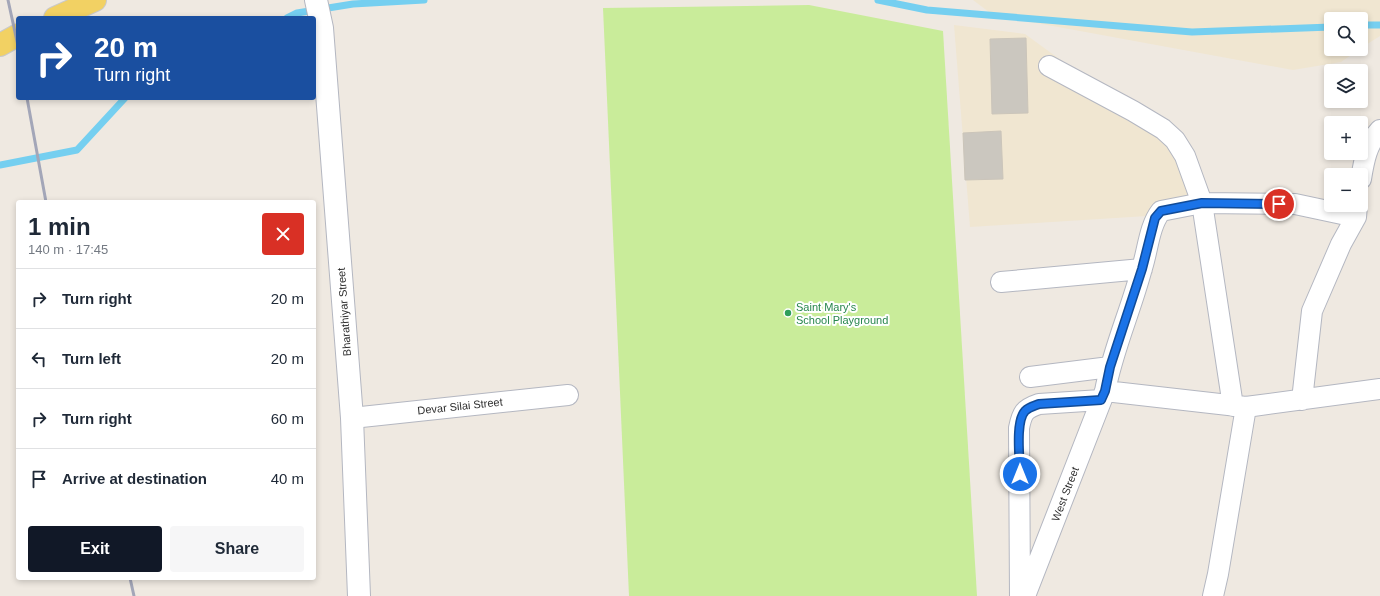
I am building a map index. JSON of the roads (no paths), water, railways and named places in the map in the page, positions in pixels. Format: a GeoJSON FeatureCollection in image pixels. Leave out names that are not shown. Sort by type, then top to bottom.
{"type":"FeatureCollection","features":[{"type":"Feature","properties":{"kind":"main road"},"geometry":{"type":"LineString","coordinates":[[60,16],[95,0]]}},
{"type":"Feature","properties":{"kind":"street","name":"Bharathiyar Street"},"geometry":{"type":"LineString","coordinates":[[316,0],[322,28],[352,418],[359,596]]}},
{"type":"Feature","properties":{"kind":"street"},"geometry":{"type":"LineString","coordinates":[[1049,66],[1134,111],[1163,129],[1175,140],[1185,156],[1202,203],[1240,407],[1218,574],[1213,596]]}},
{"type":"Feature","properties":{"kind":"street"},"geometry":{"type":"LineString","coordinates":[[1362,168],[1369,145],[1380,130]]}},
{"type":"Feature","properties":{"kind":"street","name":"West Street"},"geometry":{"type":"LineString","coordinates":[[1025,596],[1103,396],[1110,367],[1142,269],[1155,218],[1161,211],[1202,203],[1294,204],[1324,207]]}},
{"type":"Feature","properties":{"kind":"street"},"geometry":{"type":"LineString","coordinates":[[1302,400],[1312,311],[1356,212]]}},
{"type":"Feature","properties":{"kind":"street"},"geometry":{"type":"LineString","coordinates":[[1001,282],[1142,269]]}},
{"type":"Feature","properties":{"kind":"street"},"geometry":{"type":"LineString","coordinates":[[1030,377],[1110,367]]}},
{"type":"Feature","properties":{"kind":"street"},"geometry":{"type":"LineString","coordinates":[[1020,596],[1019,428],[1021,417],[1030,407],[1039,404],[1103,396],[1240,407],[1380,389]]}},
{"type":"Feature","properties":{"kind":"street","name":"Devar Silai Street"},"geometry":{"type":"LineString","coordinates":[[352,418],[568,395]]}},
{"type":"Feature","properties":{"kind":"waterway"},"geometry":{"type":"LineString","coordinates":[[291,16],[297,13],[353,4],[424,0]]}},
{"type":"Feature","properties":{"kind":"waterway"},"geometry":{"type":"LineString","coordinates":[[878,0],[927,10],[1192,32],[1324,27]]}},
{"type":"Feature","properties":{"kind":"waterway"},"geometry":{"type":"LineString","coordinates":[[1368,25],[1380,25]]}},
{"type":"Feature","properties":{"kind":"waterway"},"geometry":{"type":"LineString","coordinates":[[0,165],[77,150],[123,100]]}},
{"type":"Feature","properties":{"kind":"railway"},"geometry":{"type":"LineString","coordinates":[[8,0],[16,37]]}},
{"type":"Feature","properties":{"kind":"railway"},"geometry":{"type":"LineString","coordinates":[[27,100],[46,200]]}},
{"type":"Feature","properties":{"kind":"railway"},"geometry":{"type":"LineString","coordinates":[[130,580],[134,596]]}},
{"type":"Feature","properties":{"kind":"place","name":"Saint Mary's School Playground"},"geometry":{"type":"Point","coordinates":[788,313]}}]}
